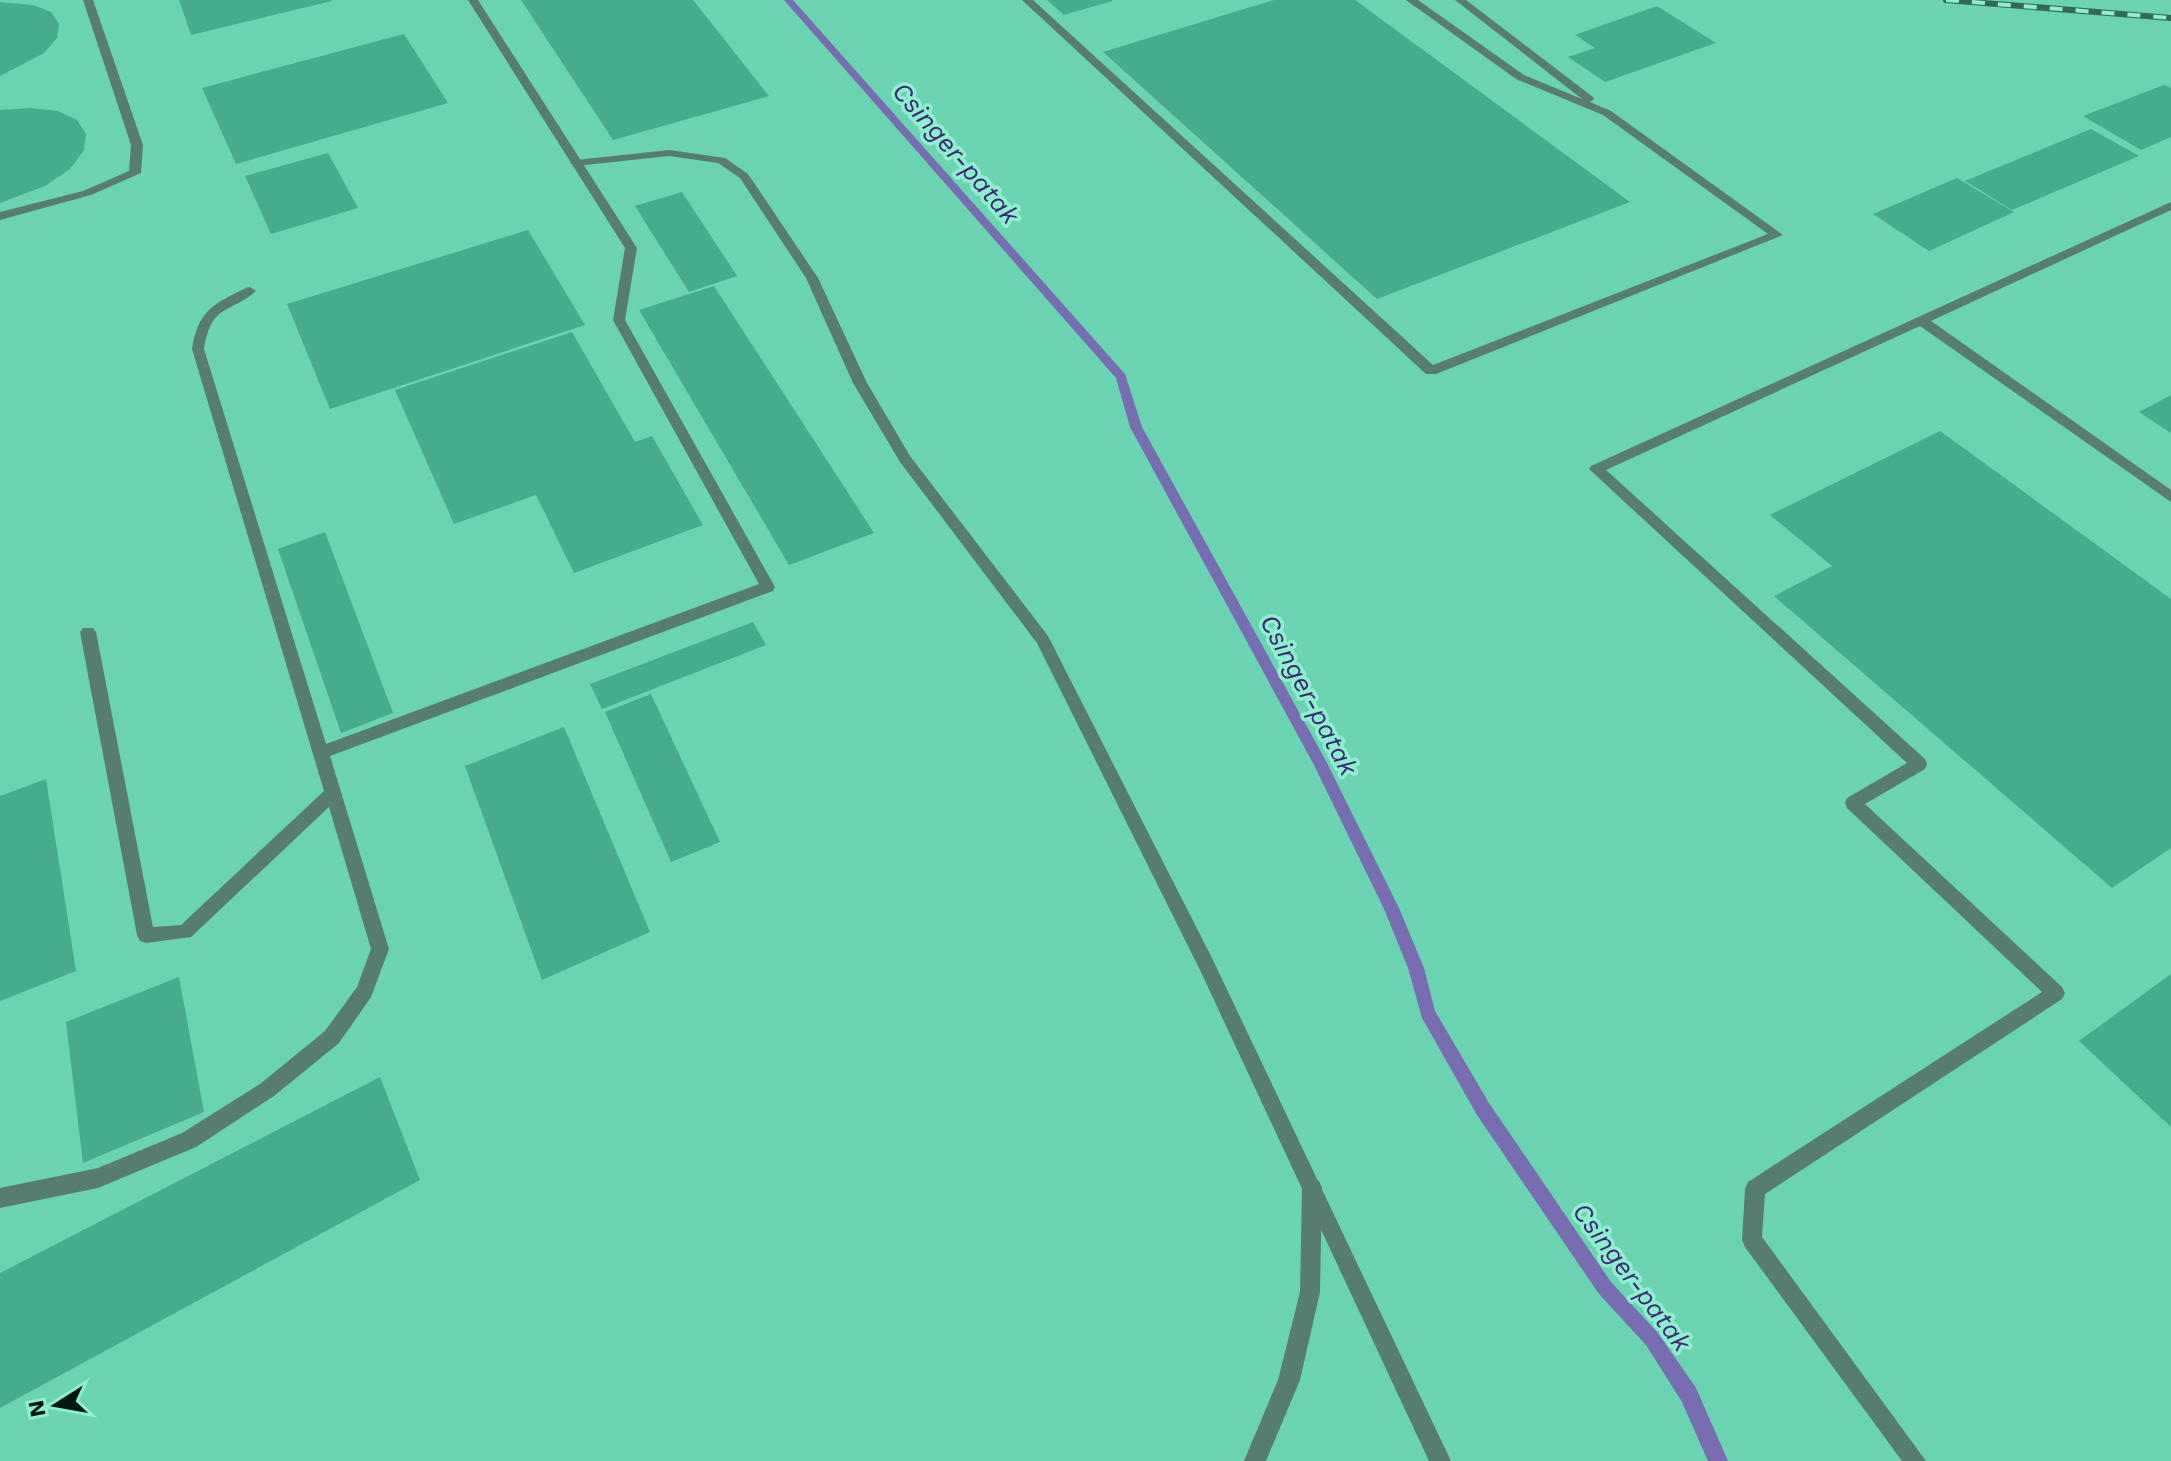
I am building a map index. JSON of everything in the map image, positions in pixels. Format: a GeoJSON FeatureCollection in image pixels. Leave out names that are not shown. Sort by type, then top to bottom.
{"type":"FeatureCollection","features":[{"type":"Feature","properties":{"kind":"street"},"geometry":{"type":"LineString","coordinates":[[0,216],[87,193],[135,173],[137,145],[88,0]]}},
{"type":"Feature","properties":{"kind":"street"},"geometry":{"type":"LineString","coordinates":[[320,753],[768,587],[619,320],[631,248],[473,0]]}},
{"type":"Feature","properties":{"kind":"street"},"geometry":{"type":"LineString","coordinates":[[1027,0],[1431,371],[1777,235],[1607,113],[1460,0]]}},
{"type":"Feature","properties":{"kind":"street"},"geometry":{"type":"LineString","coordinates":[[1411,0],[1520,77],[1607,113]]}},
{"type":"Feature","properties":{"kind":"street"},"geometry":{"type":"LineString","coordinates":[[576,163],[669,153],[721,160],[744,176],[812,278],[860,383],[905,459],[1043,640],[1206,964],[1440,1461]]}},
{"type":"Feature","properties":{"kind":"street"},"geometry":{"type":"LineString","coordinates":[[1915,1461],[1752,1240],[1755,1189],[2056,993],[1853,803],[1919,764],[1596,469],[2171,206]]}},
{"type":"Feature","properties":{"kind":"street"},"geometry":{"type":"LineString","coordinates":[[0,1198],[98,1178],[189,1140],[267,1090],[332,1037],[365,991],[380,949],[198,349],[201,324],[216,307],[250,291]]}},
{"type":"Feature","properties":{"kind":"street"},"geometry":{"type":"LineString","coordinates":[[1921,320],[2171,497]]}},
{"type":"Feature","properties":{"kind":"street"},"geometry":{"type":"LineString","coordinates":[[88,632],[146,935],[185,932],[332,794]]}},
{"type":"Feature","properties":{"kind":"street"},"geometry":{"type":"LineString","coordinates":[[1255,1461],[1289,1380],[1310,1292],[1312,1188]]}},
{"type":"Feature","properties":{"kind":"shaded area"},"geometry":{"type":"Polygon","coordinates":[[[0,0],[2171,0],[2171,1461],[0,1461],[0,0]]]}},
{"type":"Feature","properties":{"kind":"building"},"geometry":{"type":"Polygon","coordinates":[[[179,0],[332,0],[332,1],[191,35],[179,0]]]}},
{"type":"Feature","properties":{"kind":"building"},"geometry":{"type":"Polygon","coordinates":[[[521,0],[693,0],[769,96],[613,140],[521,0]]]}},
{"type":"Feature","properties":{"kind":"building"},"geometry":{"type":"Polygon","coordinates":[[[1047,0],[1112,0],[1112,1],[1064,15],[1047,0]]]}},
{"type":"Feature","properties":{"kind":"building"},"geometry":{"type":"Polygon","coordinates":[[[1274,0],[1355,0],[1630,202],[1377,299],[1103,52],[1274,0]]]}},
{"type":"Feature","properties":{"kind":"building"},"geometry":{"type":"Polygon","coordinates":[[[0,2],[33,5],[51,12],[59,24],[57,38],[44,53],[0,76],[0,2]]]}},
{"type":"Feature","properties":{"kind":"building"},"geometry":{"type":"Polygon","coordinates":[[[1657,6],[1716,43],[1605,82],[1568,57],[1595,48],[1575,35],[1657,6]]]}},
{"type":"Feature","properties":{"kind":"building"},"geometry":{"type":"Polygon","coordinates":[[[404,34],[448,103],[236,164],[202,88],[404,34]]]}},
{"type":"Feature","properties":{"kind":"building"},"geometry":{"type":"Polygon","coordinates":[[[2164,85],[2171,88],[2171,137],[2141,150],[2083,116],[2164,85]]]}},
{"type":"Feature","properties":{"kind":"building"},"geometry":{"type":"Polygon","coordinates":[[[30,108],[58,111],[77,120],[86,134],[84,150],[70,169],[45,186],[0,203],[0,110],[30,108]]]}},
{"type":"Feature","properties":{"kind":"building"},"geometry":{"type":"Polygon","coordinates":[[[2091,129],[2139,156],[2012,210],[1965,181],[2091,129]]]}},
{"type":"Feature","properties":{"kind":"building"},"geometry":{"type":"Polygon","coordinates":[[[328,153],[358,208],[271,234],[245,176],[328,153]]]}},
{"type":"Feature","properties":{"kind":"building"},"geometry":{"type":"Polygon","coordinates":[[[1957,178],[2014,212],[1929,251],[1873,214],[1957,178]]]}},
{"type":"Feature","properties":{"kind":"building"},"geometry":{"type":"Polygon","coordinates":[[[682,192],[737,276],[689,292],[635,206],[682,192]]]}},
{"type":"Feature","properties":{"kind":"building"},"geometry":{"type":"Polygon","coordinates":[[[528,230],[585,325],[330,409],[287,304],[528,230]]]}},
{"type":"Feature","properties":{"kind":"building"},"geometry":{"type":"Polygon","coordinates":[[[714,286],[874,533],[789,565],[639,310],[714,286]]]}},
{"type":"Feature","properties":{"kind":"building"},"geometry":{"type":"Polygon","coordinates":[[[572,332],[635,442],[652,436],[703,525],[574,573],[536,495],[454,524],[395,390],[572,332]]]}},
{"type":"Feature","properties":{"kind":"building"},"geometry":{"type":"Polygon","coordinates":[[[2171,395],[2171,433],[2139,412],[2171,395]]]}},
{"type":"Feature","properties":{"kind":"building"},"geometry":{"type":"Polygon","coordinates":[[[1940,431],[2171,599],[2171,848],[2112,888],[1774,596],[1832,566],[1770,515],[1940,431]]]}},
{"type":"Feature","properties":{"kind":"building"},"geometry":{"type":"Polygon","coordinates":[[[325,532],[393,713],[341,733],[278,549],[325,532]]]}},
{"type":"Feature","properties":{"kind":"building"},"geometry":{"type":"Polygon","coordinates":[[[753,622],[766,645],[602,709],[590,684],[753,622]]]}},
{"type":"Feature","properties":{"kind":"building"},"geometry":{"type":"Polygon","coordinates":[[[651,694],[720,842],[671,862],[605,712],[651,694]]]}},
{"type":"Feature","properties":{"kind":"building"},"geometry":{"type":"Polygon","coordinates":[[[564,727],[650,932],[542,980],[465,766],[564,727]]]}},
{"type":"Feature","properties":{"kind":"building"},"geometry":{"type":"Polygon","coordinates":[[[46,779],[76,971],[0,1001],[0,796],[46,779]]]}},
{"type":"Feature","properties":{"kind":"building"},"geometry":{"type":"Polygon","coordinates":[[[2171,974],[2171,1127],[2079,1041],[2171,974]]]}},
{"type":"Feature","properties":{"kind":"building"},"geometry":{"type":"Polygon","coordinates":[[[179,977],[204,1112],[83,1163],[66,1022],[179,977]]]}},
{"type":"Feature","properties":{"kind":"building"},"geometry":{"type":"Polygon","coordinates":[[[380,1077],[420,1180],[0,1408],[0,1273],[380,1077]]]}},
{"type":"Feature","properties":{"kind":"waterway","name":"Csinger-patak"},"geometry":{"type":"LineString","coordinates":[[788,0],[1121,377],[1136,427],[1320,763],[1391,908],[1416,968],[1428,1013],[1483,1109],[1605,1288],[1652,1339],[1689,1395],[1718,1461]]}},
{"type":"Feature","properties":{"kind":"railway"},"geometry":{"type":"LineString","coordinates":[[1946,0],[2171,18]]}}]}
